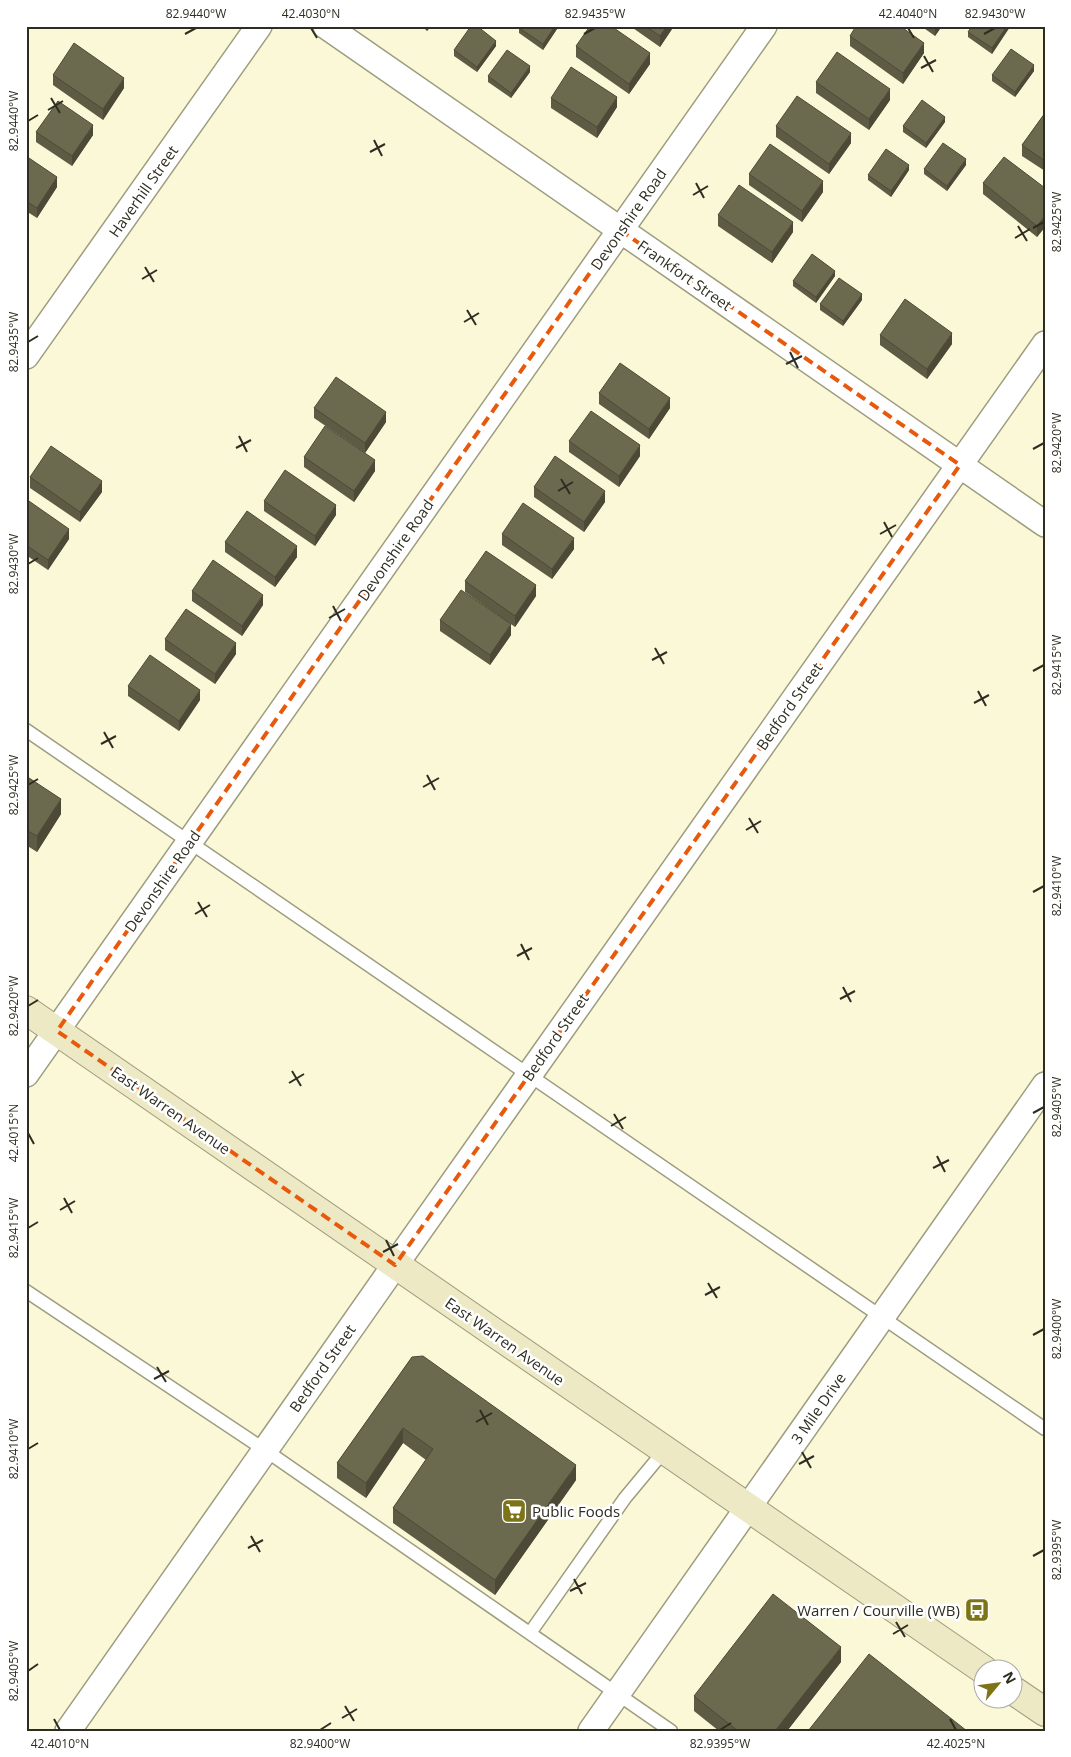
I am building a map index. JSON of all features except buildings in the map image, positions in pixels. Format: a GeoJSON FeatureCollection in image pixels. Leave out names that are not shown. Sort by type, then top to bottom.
{"type":"FeatureCollection","features":[{"type":"Feature","properties":{"kind":"main road","name":"East Warren Avenue"},"geometry":{"type":"LineString","coordinates":[[26,1010],[974,1663]]}},
{"type":"Feature","properties":{"kind":"main road"},"geometry":{"type":"LineString","coordinates":[[1024,1698],[1045,1712]]}},
{"type":"Feature","properties":{"kind":"street","name":"Haverhill Street"},"geometry":{"type":"LineString","coordinates":[[26,356],[259,26]]}},
{"type":"Feature","properties":{"kind":"street","name":"Frankfort Street"},"geometry":{"type":"LineString","coordinates":[[326,26],[1045,524]]}},
{"type":"Feature","properties":{"kind":"street","name":"Devonshire Road"},"geometry":{"type":"LineString","coordinates":[[26,1074],[764,26]]}},
{"type":"Feature","properties":{"kind":"street","name":"Bedford Street"},"geometry":{"type":"LineString","coordinates":[[68,1731],[1045,344]]}},
{"type":"Feature","properties":{"kind":"street","name":"3 Mile Drive"},"geometry":{"type":"LineString","coordinates":[[591,1731],[1045,1085]]}},
{"type":"Feature","properties":{"kind":"lane"},"geometry":{"type":"LineString","coordinates":[[26,730],[1045,1429]]}},
{"type":"Feature","properties":{"kind":"lane"},"geometry":{"type":"LineString","coordinates":[[26,1291],[265,1450],[672,1731]]}},
{"type":"Feature","properties":{"kind":"lane"},"geometry":{"type":"LineString","coordinates":[[530,1633],[625,1498],[664,1451]]}},
{"type":"Feature","properties":{"kind":"highlighted area"},"geometry":{"type":"Polygon","coordinates":[[[620,230],[960,465],[395,1265],[57,1031],[620,230]]]}},
{"type":"Feature","properties":{"kind":"place","name":"Public Foods"},"geometry":{"type":"Point","coordinates":[514,1511]}},
{"type":"Feature","properties":{"kind":"place","name":"Warren / Courville (WB)"},"geometry":{"type":"Point","coordinates":[977,1610]}}]}
